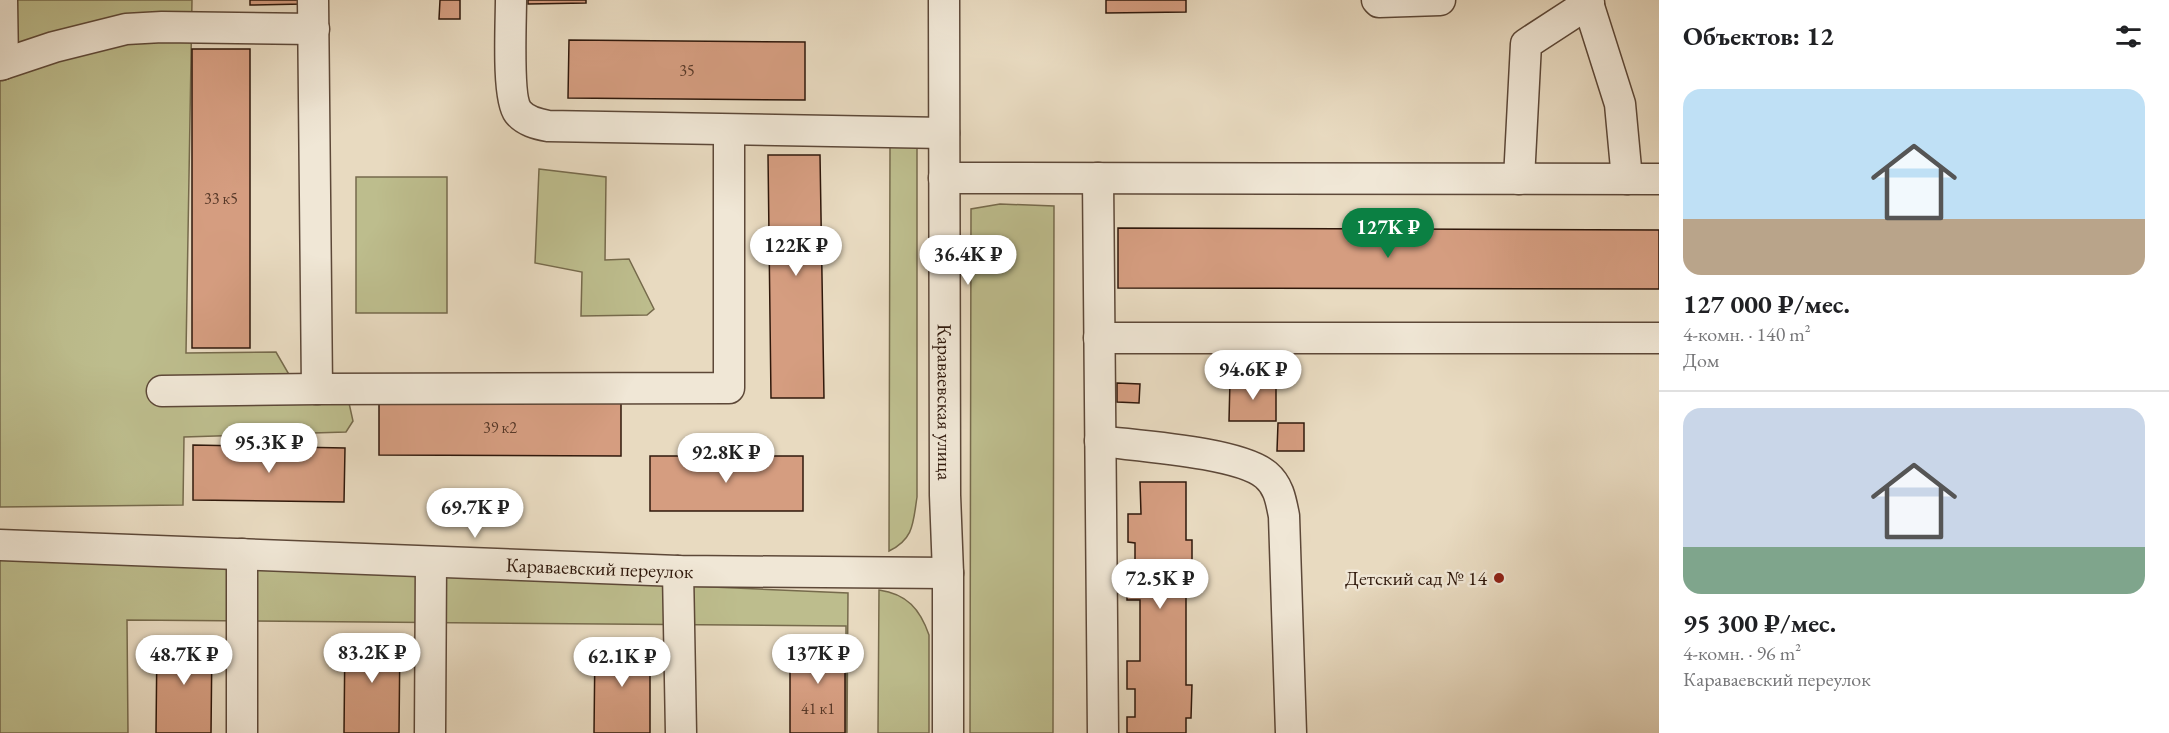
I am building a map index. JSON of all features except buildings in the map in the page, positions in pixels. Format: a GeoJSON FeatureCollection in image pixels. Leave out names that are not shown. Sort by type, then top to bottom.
{"type":"FeatureCollection","features":[{"type":"Feature","properties":{"kind":"street"},"geometry":{"type":"LineString","coordinates":[[2,0],[2,65],[54,47],[126,29],[314,14],[317,389]]}},
{"type":"Feature","properties":{"kind":"street"},"geometry":{"type":"LineString","coordinates":[[511,0],[513,96],[518,112],[531,122],[548,126],[944,133]]}},
{"type":"Feature","properties":{"kind":"street","name":"Караваевская улица"},"geometry":{"type":"LineString","coordinates":[[944,0],[948,733]]}},
{"type":"Feature","properties":{"kind":"street"},"geometry":{"type":"LineString","coordinates":[[1377,0],[1379,2],[1440,0]]}},
{"type":"Feature","properties":{"kind":"street"},"geometry":{"type":"LineString","coordinates":[[1519,179],[1526,44],[1588,1],[1620,104],[1627,179]]}},
{"type":"Feature","properties":{"kind":"street"},"geometry":{"type":"LineString","coordinates":[[162,391],[729,388],[729,130]]}},
{"type":"Feature","properties":{"kind":"street"},"geometry":{"type":"LineString","coordinates":[[944,178],[1659,179]]}},
{"type":"Feature","properties":{"kind":"street"},"geometry":{"type":"LineString","coordinates":[[1098,178],[1103,733]]}},
{"type":"Feature","properties":{"kind":"street"},"geometry":{"type":"LineString","coordinates":[[1099,338],[1659,338]]}},
{"type":"Feature","properties":{"kind":"street"},"geometry":{"type":"LineString","coordinates":[[1100,441],[1210,455],[1251,465],[1267,476],[1279,493],[1284,516],[1291,733]]}},
{"type":"Feature","properties":{"kind":"street","name":"Караваевский переулок"},"geometry":{"type":"LineString","coordinates":[[0,545],[678,571],[948,573]]}},
{"type":"Feature","properties":{"kind":"street"},"geometry":{"type":"LineString","coordinates":[[242,554],[242,733]]}},
{"type":"Feature","properties":{"kind":"street"},"geometry":{"type":"LineString","coordinates":[[430,733],[431,561]]}},
{"type":"Feature","properties":{"kind":"street"},"geometry":{"type":"LineString","coordinates":[[678,571],[681,733]]}},
{"type":"Feature","properties":{"kind":"green space"},"geometry":{"type":"Polygon","coordinates":[[[12,0],[192,0],[186,353],[276,352],[302,397],[349,403],[353,421],[346,432],[184,437],[183,505],[0,507],[0,71],[26,52],[17,42],[12,0]]]}},
{"type":"Feature","properties":{"kind":"green space"},"geometry":{"type":"Polygon","coordinates":[[[890,146],[917,146],[917,497],[913,522],[908,535],[889,551],[890,146]]]}},
{"type":"Feature","properties":{"kind":"green space"},"geometry":{"type":"Polygon","coordinates":[[[539,169],[606,177],[605,260],[629,259],[654,309],[647,315],[581,316],[582,272],[535,263],[539,169]]]}},
{"type":"Feature","properties":{"kind":"green space"},"geometry":{"type":"Polygon","coordinates":[[[356,177],[447,177],[447,313],[356,313],[356,177]]]}},
{"type":"Feature","properties":{"kind":"green space"},"geometry":{"type":"Polygon","coordinates":[[[1000,204],[1054,206],[1053,733],[970,733],[971,209],[1000,204]]]}},
{"type":"Feature","properties":{"kind":"green space"},"geometry":{"type":"Polygon","coordinates":[[[0,556],[848,593],[847,733],[846,626],[127,620],[128,733],[0,733],[0,556]]]}},
{"type":"Feature","properties":{"kind":"green space"},"geometry":{"type":"Polygon","coordinates":[[[879,590],[897,595],[911,604],[917,610],[929,635],[929,733],[878,733],[879,590]]]}},
{"type":"Feature","properties":{"kind":"place","name":"Детский сад № 14"},"geometry":{"type":"Point","coordinates":[1499,578]}}]}
